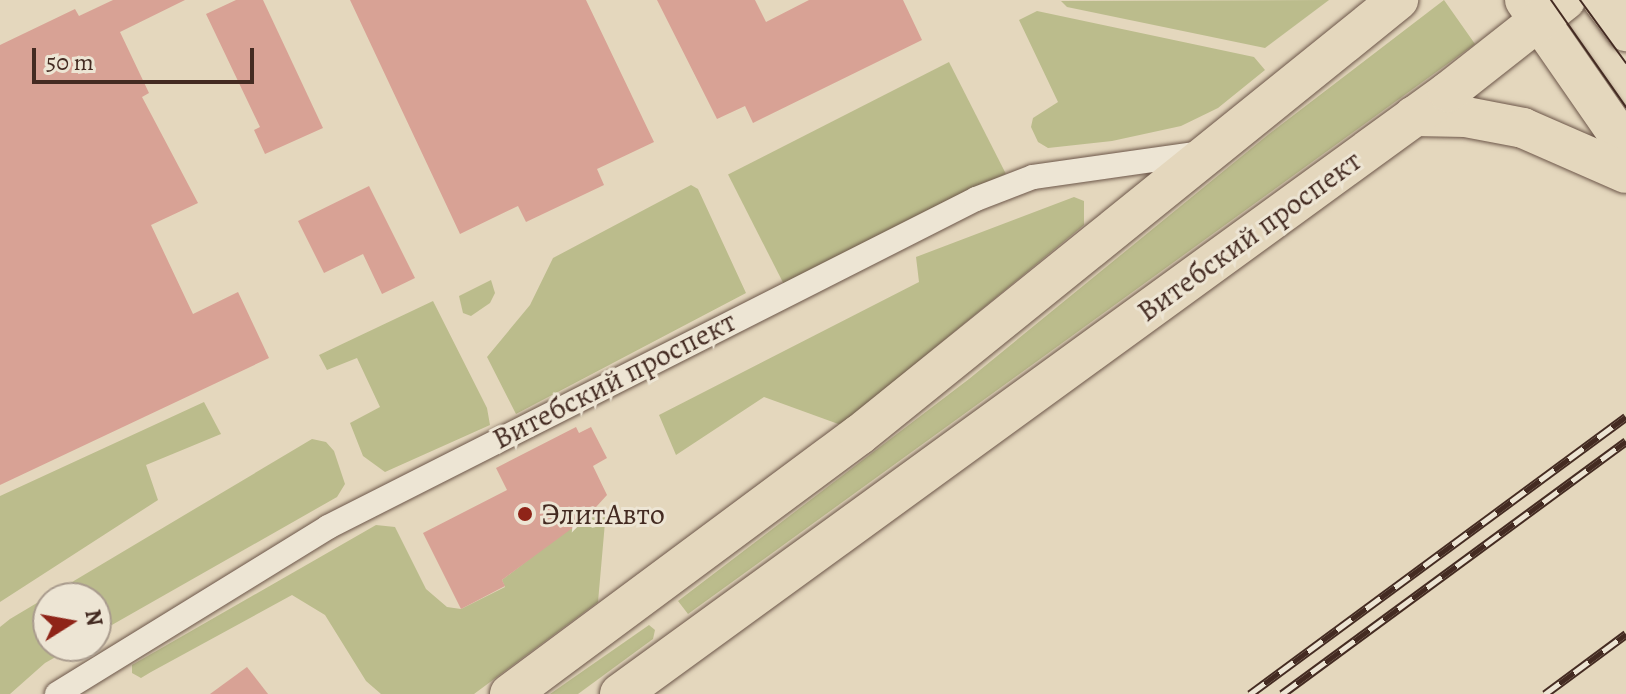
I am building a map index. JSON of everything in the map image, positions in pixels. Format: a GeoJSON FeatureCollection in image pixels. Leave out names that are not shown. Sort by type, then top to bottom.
{"type":"FeatureCollection","features":[{"type":"Feature","properties":{"kind":"main road"},"geometry":{"type":"LineString","coordinates":[[510,694],[639,602],[859,435],[1398,0]]}},
{"type":"Feature","properties":{"kind":"main road"},"geometry":{"type":"LineString","coordinates":[[1603,0],[1626,31]]}},
{"type":"Feature","properties":{"kind":"main road"},"geometry":{"type":"LineString","coordinates":[[1543,7],[1626,146]]}},
{"type":"Feature","properties":{"kind":"main road","name":"Витебский проспект"},"geometry":{"type":"LineString","coordinates":[[620,694],[1414,116],[1543,7]]}},
{"type":"Feature","properties":{"kind":"main road"},"geometry":{"type":"LineString","coordinates":[[1414,116],[1503,122],[1546,135],[1626,173]]}},
{"type":"Feature","properties":{"kind":"main road"},"geometry":{"type":"LineString","coordinates":[[639,602],[655,605],[670,619],[679,652]]}},
{"type":"Feature","properties":{"kind":"street","name":"Витебский проспект"},"geometry":{"type":"LineString","coordinates":[[57,694],[328,527],[976,199],[1033,177],[1205,153]]}},
{"type":"Feature","properties":{"kind":"green space"},"geometry":{"type":"Polygon","coordinates":[[[1329,0],[1265,48],[1067,7],[1061,1],[1329,0]]]}},
{"type":"Feature","properties":{"kind":"green space"},"geometry":{"type":"Polygon","coordinates":[[[1444,0],[1475,44],[688,614],[678,601],[969,379],[1269,134],[1444,0]]]}},
{"type":"Feature","properties":{"kind":"green space"},"geometry":{"type":"Polygon","coordinates":[[[1037,11],[1254,57],[1265,70],[1218,108],[1181,126],[1112,141],[1048,148],[1038,142],[1031,127],[1033,118],[1058,102],[1019,20],[1037,11]]]}},
{"type":"Feature","properties":{"kind":"green space"},"geometry":{"type":"Polygon","coordinates":[[[949,62],[1006,173],[785,286],[728,175],[949,62]]]}},
{"type":"Feature","properties":{"kind":"green space"},"geometry":{"type":"Polygon","coordinates":[[[691,185],[698,189],[746,293],[516,414],[487,357],[530,305],[553,258],[691,185]]]}},
{"type":"Feature","properties":{"kind":"green space"},"geometry":{"type":"Polygon","coordinates":[[[1074,197],[1084,201],[1084,225],[841,425],[764,397],[676,455],[659,415],[919,282],[916,257],[1074,197]]]}},
{"type":"Feature","properties":{"kind":"green space"},"geometry":{"type":"Polygon","coordinates":[[[491,280],[495,293],[490,303],[471,316],[463,313],[459,296],[491,280]]]}},
{"type":"Feature","properties":{"kind":"green space"},"geometry":{"type":"Polygon","coordinates":[[[433,301],[487,408],[490,425],[385,472],[363,456],[350,423],[380,407],[357,358],[327,370],[319,355],[433,301]]]}},
{"type":"Feature","properties":{"kind":"green space"},"geometry":{"type":"Polygon","coordinates":[[[204,402],[221,434],[146,465],[158,500],[0,602],[0,496],[204,402]]]}},
{"type":"Feature","properties":{"kind":"green space"},"geometry":{"type":"Polygon","coordinates":[[[312,439],[326,442],[334,451],[345,484],[337,497],[112,625],[112,582],[72,582],[312,439]]]}},
{"type":"Feature","properties":{"kind":"green space"},"geometry":{"type":"Polygon","coordinates":[[[593,510],[606,511],[598,602],[474,694],[381,694],[366,681],[325,615],[292,595],[141,678],[132,673],[132,665],[376,525],[395,527],[426,589],[447,607],[461,609],[505,587],[502,580],[593,510]]]}},
{"type":"Feature","properties":{"kind":"green space"},"geometry":{"type":"Polygon","coordinates":[[[32,606],[32,662],[47,662],[10,694],[0,694],[0,627],[32,606]]]}},
{"type":"Feature","properties":{"kind":"green space"},"geometry":{"type":"Polygon","coordinates":[[[649,625],[655,630],[653,639],[578,694],[550,694],[649,625]]]}},
{"type":"Feature","properties":{"kind":"building"},"geometry":{"type":"Polygon","coordinates":[[[113,0],[185,0],[120,32],[149,93],[142,97],[198,203],[151,225],[193,314],[238,292],[269,358],[0,485],[0,45],[75,9],[79,16],[113,0]]]}},
{"type":"Feature","properties":{"kind":"building"},"geometry":{"type":"Polygon","coordinates":[[[236,0],[263,0],[323,128],[265,154],[254,130],[260,127],[206,14],[236,0]]]}},
{"type":"Feature","properties":{"kind":"building"},"geometry":{"type":"Polygon","coordinates":[[[350,0],[586,0],[654,142],[597,169],[604,185],[526,222],[518,206],[460,234],[350,0]]]}},
{"type":"Feature","properties":{"kind":"building"},"geometry":{"type":"Polygon","coordinates":[[[657,0],[755,0],[766,22],[809,0],[903,0],[922,40],[753,123],[745,106],[717,119],[657,0]]]}},
{"type":"Feature","properties":{"kind":"building"},"geometry":{"type":"Polygon","coordinates":[[[369,186],[415,278],[382,294],[363,254],[324,273],[298,221],[369,186]]]}},
{"type":"Feature","properties":{"kind":"building","name":"ЭлитАвто"},"geometry":{"type":"Polygon","coordinates":[[[576,427],[579,433],[591,427],[607,458],[593,466],[607,495],[586,518],[502,580],[505,586],[461,609],[423,533],[507,490],[496,468],[576,427]]]}},
{"type":"Feature","properties":{"kind":"building"},"geometry":{"type":"Polygon","coordinates":[[[247,667],[268,694],[210,694],[247,667]]]}},
{"type":"Feature","properties":{"kind":"tram line"},"geometry":{"type":"LineString","coordinates":[[1551,0],[1626,107]]}},
{"type":"Feature","properties":{"kind":"tram line"},"geometry":{"type":"LineString","coordinates":[[1580,0],[1626,63]]}},
{"type":"Feature","properties":{"kind":"railway"},"geometry":{"type":"LineString","coordinates":[[1250,694],[1626,417]]}},
{"type":"Feature","properties":{"kind":"railway"},"geometry":{"type":"LineString","coordinates":[[1282,694],[1626,441]]}},
{"type":"Feature","properties":{"kind":"railway"},"geometry":{"type":"LineString","coordinates":[[1545,694],[1626,634]]}},
{"type":"Feature","properties":{"kind":"place","name":"ЭлитАвто"},"geometry":{"type":"Point","coordinates":[525,514]}}]}
